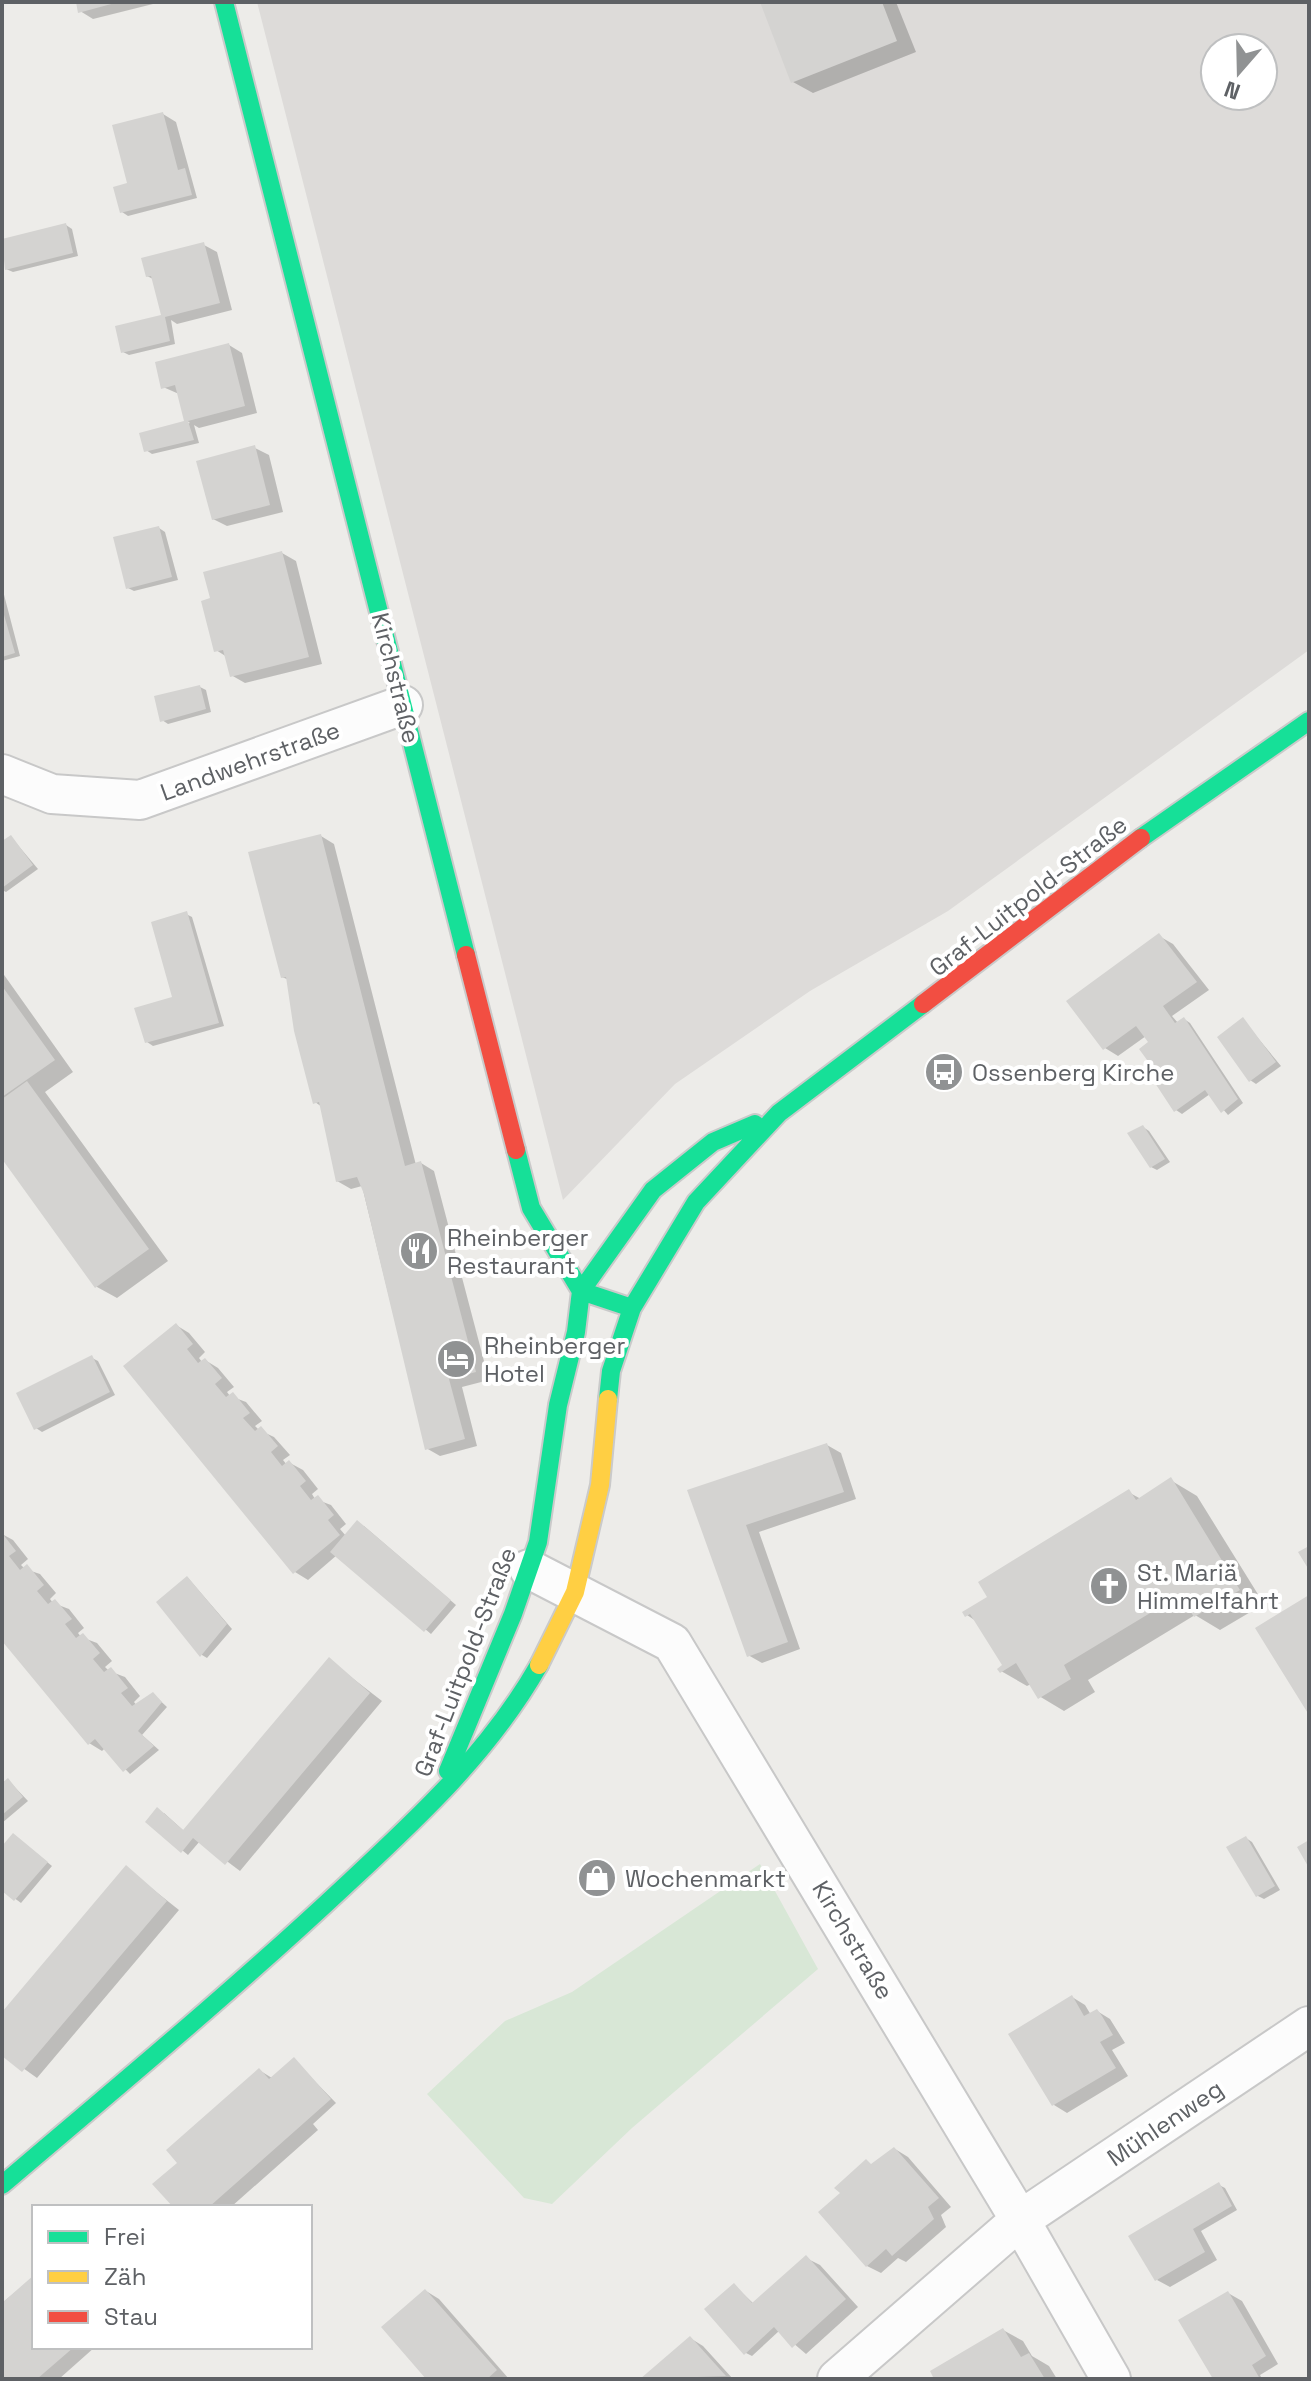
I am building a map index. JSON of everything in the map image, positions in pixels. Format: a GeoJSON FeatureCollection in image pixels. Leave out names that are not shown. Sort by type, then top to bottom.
{"type":"FeatureCollection","features":[{"type":"Feature","properties":{"kind":"street","name":"Kirchstraße"},"geometry":{"type":"LineString","coordinates":[[224,2],[531,1208],[581,1291]]}},
{"type":"Feature","properties":{"kind":"street","name":"Landwehrstraße"},"geometry":{"type":"LineString","coordinates":[[2,774],[52,794],[140,800],[403,705]]}},
{"type":"Feature","properties":{"kind":"street","name":"Graf-Luitpold-Straße"},"geometry":{"type":"LineString","coordinates":[[2,2185],[276,1951],[437,1800],[505,1722],[538,1667],[575,1592],[600,1485],[611,1371],[632,1308],[696,1202],[779,1113],[1183,807],[1309,721]]}},
{"type":"Feature","properties":{"kind":"street","name":"Graf-Luitpold-Straße"},"geometry":{"type":"LineString","coordinates":[[437,1800],[538,1542],[558,1405],[576,1332],[581,1291],[653,1190],[713,1142],[779,1113]]}},
{"type":"Feature","properties":{"kind":"street"},"geometry":{"type":"LineString","coordinates":[[581,1291],[632,1308]]}},
{"type":"Feature","properties":{"kind":"street","name":"Kirchstraße"},"geometry":{"type":"LineString","coordinates":[[529,1569],[672,1643],[1020,2220],[1111,2379]]}},
{"type":"Feature","properties":{"kind":"street","name":"Mühlenweg"},"geometry":{"type":"LineString","coordinates":[[837,2379],[1020,2220],[1309,2026]]}},
{"type":"Feature","properties":{"kind":"shaded area"},"geometry":{"type":"Polygon","coordinates":[[[257,2],[1309,2],[1309,650],[948,911],[810,991],[675,1084],[563,1200],[257,2]]]}},
{"type":"Feature","properties":{"kind":"green space"},"geometry":{"type":"Polygon","coordinates":[[[760,1864],[818,1969],[632,2128],[552,2204],[524,2198],[427,2094],[505,2021],[572,1992],[760,1864]]]}},
{"type":"Feature","properties":{"kind":"building"},"geometry":{"type":"Polygon","coordinates":[[[76,2],[115,2],[115,3],[78,13],[76,2]]]}},
{"type":"Feature","properties":{"kind":"building"},"geometry":{"type":"Polygon","coordinates":[[[760,2],[882,2],[897,41],[791,83],[760,2]]]}},
{"type":"Feature","properties":{"kind":"building"},"geometry":{"type":"Polygon","coordinates":[[[163,112],[178,170],[185,168],[192,195],[120,213],[113,187],[127,183],[112,125],[163,112]]]}},
{"type":"Feature","properties":{"kind":"building"},"geometry":{"type":"Polygon","coordinates":[[[66,223],[73,253],[5,270],[2,239],[66,223]]]}},
{"type":"Feature","properties":{"kind":"building"},"geometry":{"type":"Polygon","coordinates":[[[204,242],[220,303],[165,317],[170,341],[121,353],[115,326],[161,315],[151,276],[146,277],[141,258],[204,242]]]}},
{"type":"Feature","properties":{"kind":"building"},"geometry":{"type":"Polygon","coordinates":[[[229,343],[245,406],[188,421],[194,440],[144,452],[139,433],[184,421],[175,385],[161,389],[155,362],[229,343]]]}},
{"type":"Feature","properties":{"kind":"building"},"geometry":{"type":"Polygon","coordinates":[[[255,445],[270,505],[212,520],[196,461],[255,445]]]}},
{"type":"Feature","properties":{"kind":"building"},"geometry":{"type":"Polygon","coordinates":[[[159,526],[172,577],[126,589],[113,537],[159,526]]]}},
{"type":"Feature","properties":{"kind":"building"},"geometry":{"type":"Polygon","coordinates":[[[282,551],[309,657],[230,677],[223,650],[214,652],[201,601],[210,598],[203,572],[282,551]]]}},
{"type":"Feature","properties":{"kind":"building"},"geometry":{"type":"Polygon","coordinates":[[[2,608],[15,653],[2,657],[2,608]]]}},
{"type":"Feature","properties":{"kind":"building"},"geometry":{"type":"Polygon","coordinates":[[[200,685],[206,709],[160,722],[154,696],[200,685]]]}},
{"type":"Feature","properties":{"kind":"building"},"geometry":{"type":"Polygon","coordinates":[[[321,834],[405,1166],[421,1161],[476,1372],[449,1379],[465,1439],[425,1450],[364,1194],[357,1177],[336,1182],[319,1102],[313,1104],[294,1031],[286,977],[281,978],[248,852],[321,834]]]}},
{"type":"Feature","properties":{"kind":"building"},"geometry":{"type":"Polygon","coordinates":[[[11,835],[33,865],[2,888],[2,841],[11,835]]]}},
{"type":"Feature","properties":{"kind":"building"},"geometry":{"type":"Polygon","coordinates":[[[187,911],[219,1023],[145,1043],[134,1008],[172,997],[151,922],[187,911]]]}},
{"type":"Feature","properties":{"kind":"building"},"geometry":{"type":"Polygon","coordinates":[[[1159,933],[1197,982],[1163,1006],[1175,1023],[1184,1017],[1238,1099],[1221,1113],[1205,1090],[1174,1112],[1155,1083],[1161,1079],[1139,1049],[1148,1042],[1136,1026],[1103,1050],[1066,1001],[1159,933]]]}},
{"type":"Feature","properties":{"kind":"building"},"geometry":{"type":"Polygon","coordinates":[[[2,986],[55,1060],[2,1097],[2,986]]]}},
{"type":"Feature","properties":{"kind":"building"},"geometry":{"type":"Polygon","coordinates":[[[1243,1017],[1276,1062],[1249,1082],[1217,1037],[1243,1017]]]}},
{"type":"Feature","properties":{"kind":"building"},"geometry":{"type":"Polygon","coordinates":[[[27,1081],[149,1249],[95,1288],[2,1159],[2,1099],[27,1081]]]}},
{"type":"Feature","properties":{"kind":"building"},"geometry":{"type":"Polygon","coordinates":[[[1143,1125],[1165,1159],[1150,1168],[1127,1133],[1143,1125]]]}},
{"type":"Feature","properties":{"kind":"building"},"geometry":{"type":"Polygon","coordinates":[[[176,1323],[193,1344],[187,1349],[198,1363],[205,1358],[222,1378],[215,1384],[226,1397],[233,1392],[250,1413],[243,1418],[255,1431],[261,1426],[278,1446],[271,1452],[282,1466],[289,1460],[306,1481],[300,1486],[311,1500],[318,1495],[334,1515],[328,1520],[340,1535],[293,1574],[123,1366],[176,1323]]]}},
{"type":"Feature","properties":{"kind":"building"},"geometry":{"type":"Polygon","coordinates":[[[92,1355],[110,1392],[34,1430],[16,1393],[92,1355]]]}},
{"type":"Feature","properties":{"kind":"building"},"geometry":{"type":"Polygon","coordinates":[[[827,1443],[844,1492],[746,1525],[788,1642],[747,1657],[687,1490],[827,1443]]]}},
{"type":"Feature","properties":{"kind":"building","name":"St. Mariä Himmelfahrt"},"geometry":{"type":"Polygon","coordinates":[[[1171,1477],[1240,1590],[1194,1617],[1180,1595],[1064,1665],[1071,1679],[1038,1699],[1016,1663],[1000,1673],[997,1669],[1002,1665],[970,1614],[965,1617],[962,1612],[987,1597],[978,1582],[1129,1489],[1136,1500],[1171,1477]]]}},
{"type":"Feature","properties":{"kind":"building"},"geometry":{"type":"Polygon","coordinates":[[[357,1520],[451,1600],[424,1632],[330,1552],[357,1520]]]}},
{"type":"Feature","properties":{"kind":"building"},"geometry":{"type":"Polygon","coordinates":[[[2,1533],[16,1551],[9,1556],[20,1570],[27,1564],[44,1585],[37,1591],[48,1604],[55,1599],[72,1619],[65,1624],[76,1638],[83,1633],[100,1653],[93,1659],[104,1672],[111,1667],[128,1688],[121,1693],[132,1706],[153,1692],[162,1702],[138,1731],[154,1746],[123,1772],[95,1739],[88,1745],[2,1641],[2,1533]]]}},
{"type":"Feature","properties":{"kind":"building"},"geometry":{"type":"Polygon","coordinates":[[[1309,1546],[1309,1570],[1298,1552],[1309,1546]]]}},
{"type":"Feature","properties":{"kind":"building"},"geometry":{"type":"Polygon","coordinates":[[[187,1576],[227,1624],[200,1657],[156,1602],[187,1576]]]}},
{"type":"Feature","properties":{"kind":"building"},"geometry":{"type":"Polygon","coordinates":[[[1309,1595],[1309,1715],[1255,1628],[1309,1595]]]}},
{"type":"Feature","properties":{"kind":"building"},"geometry":{"type":"Polygon","coordinates":[[[329,1657],[370,1693],[225,1865],[193,1838],[181,1853],[145,1822],[157,1807],[183,1830],[329,1657]]]}},
{"type":"Feature","properties":{"kind":"building"},"geometry":{"type":"Polygon","coordinates":[[[8,1778],[23,1797],[2,1815],[2,1783],[8,1778]]]}},
{"type":"Feature","properties":{"kind":"building"},"geometry":{"type":"Polygon","coordinates":[[[13,1833],[48,1862],[14,1901],[2,1891],[2,1846],[13,1833]]]}},
{"type":"Feature","properties":{"kind":"building"},"geometry":{"type":"Polygon","coordinates":[[[1246,1836],[1275,1886],[1256,1897],[1226,1847],[1246,1836]]]}},
{"type":"Feature","properties":{"kind":"building"},"geometry":{"type":"Polygon","coordinates":[[[1309,1840],[1309,1868],[1297,1847],[1309,1840]]]}},
{"type":"Feature","properties":{"kind":"building"},"geometry":{"type":"Polygon","coordinates":[[[126,1865],[167,1901],[22,2072],[2,2056],[2,2012],[126,1865]]]}},
{"type":"Feature","properties":{"kind":"building"},"geometry":{"type":"Polygon","coordinates":[[[1072,1995],[1084,2016],[1097,2009],[1102,2016],[1113,2035],[1100,2042],[1116,2068],[1052,2106],[1008,2034],[1072,1995]]]}},
{"type":"Feature","properties":{"kind":"building"},"geometry":{"type":"Polygon","coordinates":[[[294,2057],[331,2099],[211,2205],[171,2205],[152,2184],[177,2163],[166,2150],[259,2068],[269,2079],[294,2057]]]}},
{"type":"Feature","properties":{"kind":"building"},"geometry":{"type":"Polygon","coordinates":[[[894,2147],[939,2198],[928,2207],[934,2219],[892,2256],[886,2249],[866,2267],[818,2212],[840,2193],[834,2188],[866,2159],[871,2164],[894,2147]]]}},
{"type":"Feature","properties":{"kind":"building"},"geometry":{"type":"Polygon","coordinates":[[[1219,2182],[1232,2206],[1193,2229],[1205,2252],[1155,2281],[1128,2236],[1219,2182]]]}},
{"type":"Feature","properties":{"kind":"building"},"geometry":{"type":"Polygon","coordinates":[[[806,2255],[846,2299],[792,2348],[774,2327],[744,2355],[704,2309],[734,2283],[752,2303],[806,2255]]]}},
{"type":"Feature","properties":{"kind":"building"},"geometry":{"type":"Polygon","coordinates":[[[32,2277],[32,2349],[72,2349],[37,2379],[2,2379],[2,2303],[32,2277]]]}},
{"type":"Feature","properties":{"kind":"building"},"geometry":{"type":"Polygon","coordinates":[[[425,2289],[497,2370],[487,2379],[426,2379],[381,2327],[425,2289]]]}},
{"type":"Feature","properties":{"kind":"building"},"geometry":{"type":"Polygon","coordinates":[[[1228,2291],[1266,2356],[1252,2365],[1260,2379],[1213,2379],[1178,2320],[1228,2291]]]}},
{"type":"Feature","properties":{"kind":"building"},"geometry":{"type":"Polygon","coordinates":[[[1003,2328],[1021,2357],[1029,2353],[1045,2379],[934,2379],[930,2371],[1003,2328]]]}},
{"type":"Feature","properties":{"kind":"building"},"geometry":{"type":"Polygon","coordinates":[[[690,2336],[726,2376],[640,2379],[690,2336]]]}},
{"type":"Feature","properties":{"kind":"traffic: fast"},"geometry":{"type":"LineString","coordinates":[[224,2],[466,955]]}},
{"type":"Feature","properties":{"kind":"traffic: fast"},"geometry":{"type":"LineString","coordinates":[[1141,838],[1309,721]]}},
{"type":"Feature","properties":{"kind":"traffic: fast"},"geometry":{"type":"LineString","coordinates":[[608,1399],[611,1371],[632,1308],[696,1202],[779,1113],[923,1004]]}},
{"type":"Feature","properties":{"kind":"traffic: fast"},"geometry":{"type":"LineString","coordinates":[[448,1771],[513,1614],[538,1542],[558,1405],[576,1332],[581,1291],[653,1190],[713,1142],[755,1124]]}},
{"type":"Feature","properties":{"kind":"traffic: fast"},"geometry":{"type":"LineString","coordinates":[[516,1150],[531,1208],[581,1291],[632,1308]]}},
{"type":"Feature","properties":{"kind":"traffic: fast"},"geometry":{"type":"LineString","coordinates":[[2,2185],[175,2038],[398,1836],[475,1756],[539,1665]]}},
{"type":"Feature","properties":{"kind":"traffic: slow"},"geometry":{"type":"LineString","coordinates":[[539,1665],[575,1592],[600,1485],[608,1399]]}},
{"type":"Feature","properties":{"kind":"traffic: jam"},"geometry":{"type":"LineString","coordinates":[[923,1004],[1141,838]]}},
{"type":"Feature","properties":{"kind":"traffic: jam"},"geometry":{"type":"LineString","coordinates":[[466,955],[516,1150]]}},
{"type":"Feature","properties":{"kind":"place","name":"Ossenberg Kirche"},"geometry":{"type":"Point","coordinates":[944,1072]}},
{"type":"Feature","properties":{"kind":"place","name":"Rheinberger Restaurant"},"geometry":{"type":"Point","coordinates":[419,1251]}},
{"type":"Feature","properties":{"kind":"place","name":"Rheinberger Hotel"},"geometry":{"type":"Point","coordinates":[456,1359]}},
{"type":"Feature","properties":{"kind":"place","name":"St. Mariä Himmelfahrt"},"geometry":{"type":"Point","coordinates":[1109,1586]}},
{"type":"Feature","properties":{"kind":"place","name":"Wochenmarkt"},"geometry":{"type":"Point","coordinates":[597,1878]}}]}
